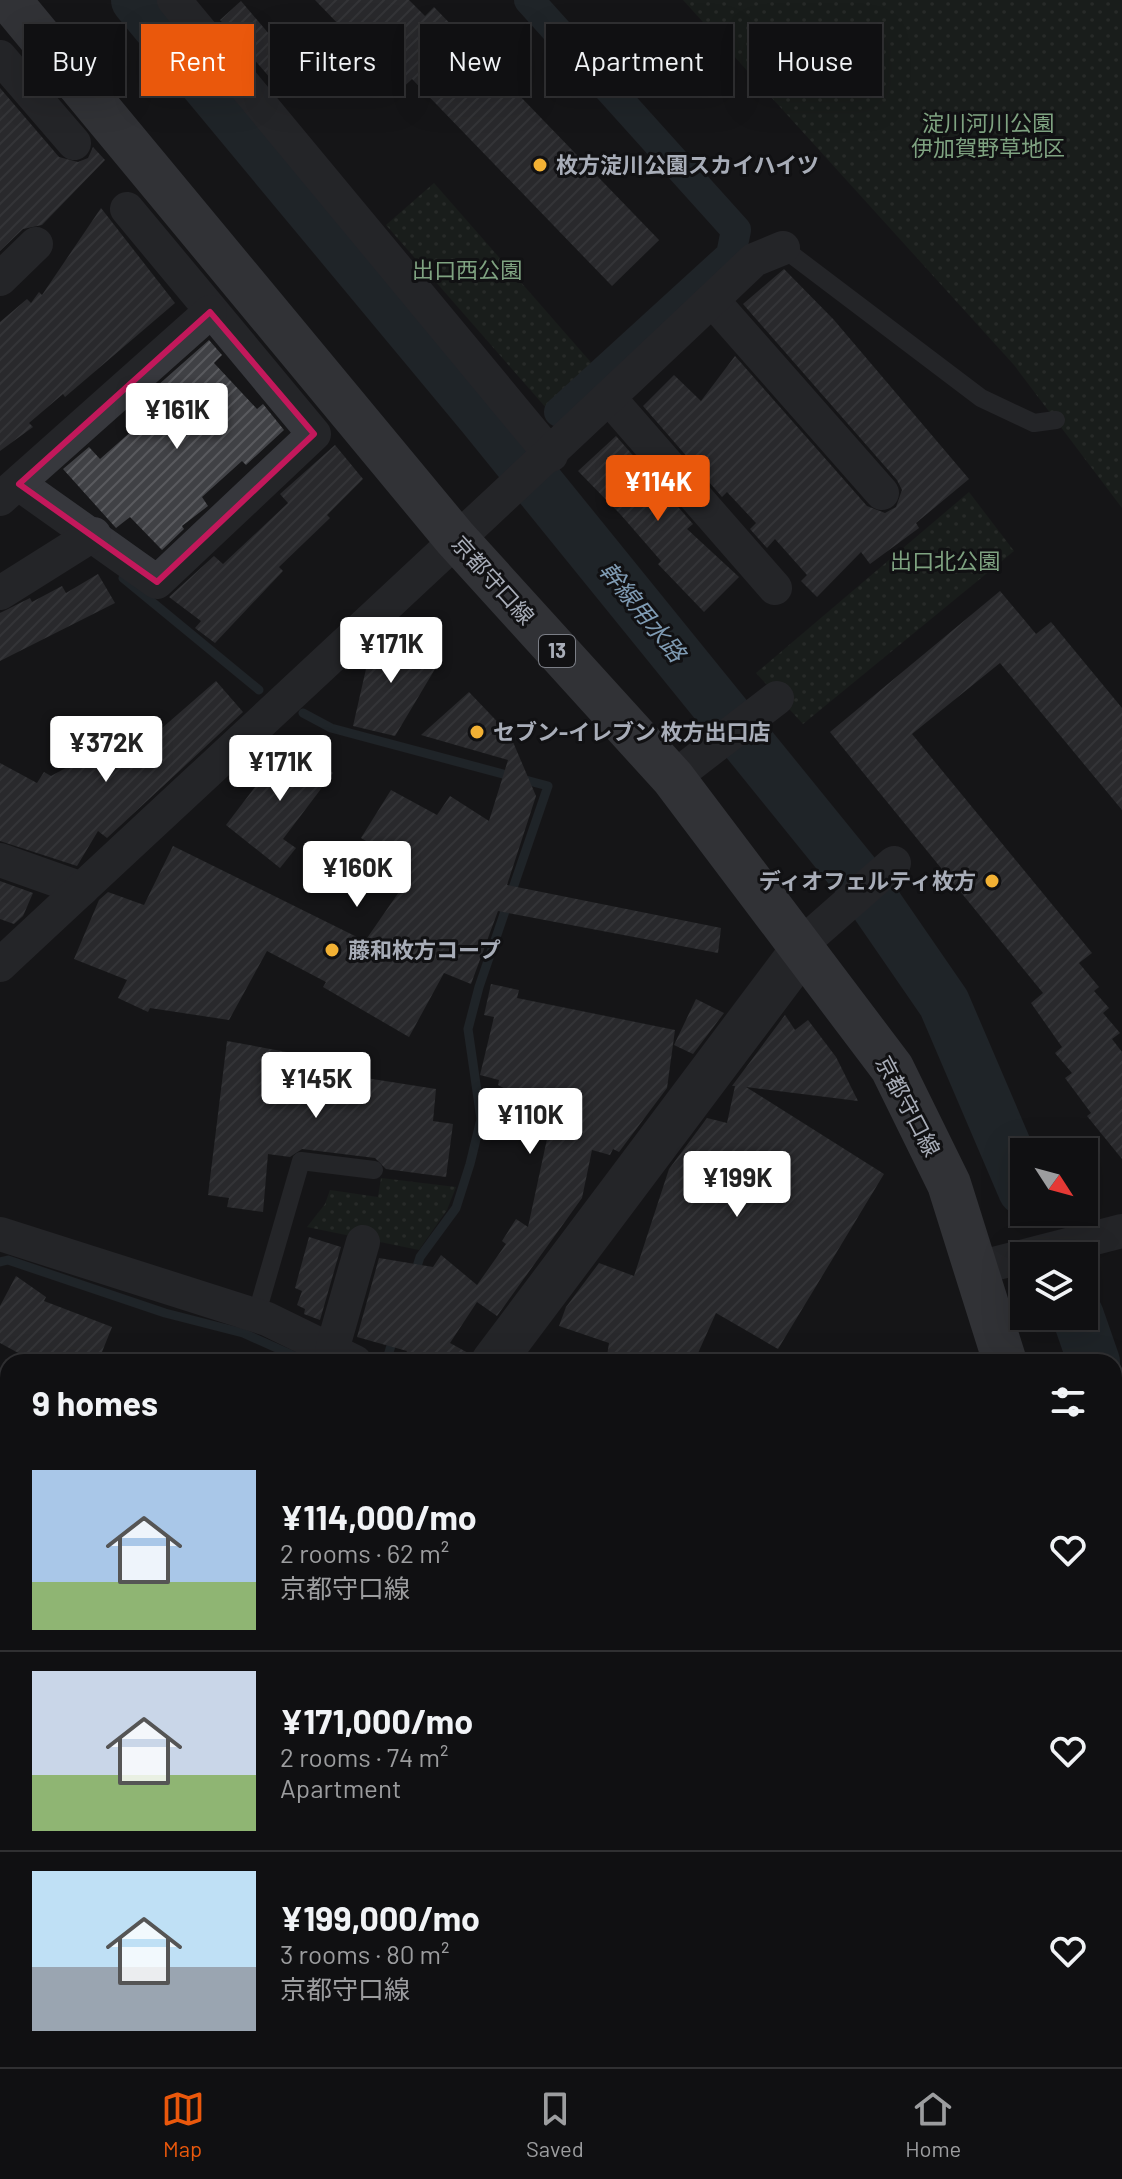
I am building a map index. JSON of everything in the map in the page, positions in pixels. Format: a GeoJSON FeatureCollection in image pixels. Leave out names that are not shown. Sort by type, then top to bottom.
{"type":"FeatureCollection","features":[{"type":"Feature","properties":{"kind":"main road","name":"京都守口線"},"geometry":{"type":"LineString","coordinates":[[9,0],[679,772],[807,942],[892,1068],[988,1265],[1004,1354]]}},
{"type":"Feature","properties":{"kind":"street"},"geometry":{"type":"LineString","coordinates":[[174,0],[551,455]]}},
{"type":"Feature","properties":{"kind":"street"},"geometry":{"type":"LineString","coordinates":[[0,57],[74,143]]}},
{"type":"Feature","properties":{"kind":"street"},"geometry":{"type":"LineString","coordinates":[[127,209],[314,434],[157,582],[94,534],[10,492],[210,312]]}},
{"type":"Feature","properties":{"kind":"street"},"geometry":{"type":"LineString","coordinates":[[0,279],[36,244]]}},
{"type":"Feature","properties":{"kind":"street"},"geometry":{"type":"LineString","coordinates":[[3,957],[82,889],[468,528],[551,455],[754,260],[783,248]]}},
{"type":"Feature","properties":{"kind":"street"},"geometry":{"type":"LineString","coordinates":[[712,300],[882,493]]}},
{"type":"Feature","properties":{"kind":"street"},"geometry":{"type":"LineString","coordinates":[[610,399],[775,588]]}},
{"type":"Feature","properties":{"kind":"street"},"geometry":{"type":"LineString","coordinates":[[0,593],[94,534]]}},
{"type":"Feature","properties":{"kind":"street"},"geometry":{"type":"LineString","coordinates":[[679,772],[777,698]]}},
{"type":"Feature","properties":{"kind":"street"},"geometry":{"type":"LineString","coordinates":[[0,860],[82,889]]}},
{"type":"Feature","properties":{"kind":"street"},"geometry":{"type":"LineString","coordinates":[[499,1354],[807,942],[894,863]]}},
{"type":"Feature","properties":{"kind":"street"},"geometry":{"type":"LineString","coordinates":[[988,1265],[1118,1232]]}},
{"type":"Feature","properties":{"kind":"street"},"geometry":{"type":"LineString","coordinates":[[0,1234],[256,1316],[340,1354]]}},
{"type":"Feature","properties":{"kind":"street"},"geometry":{"type":"LineString","coordinates":[[344,1354],[363,1242]]}},
{"type":"Feature","properties":{"kind":"lane"},"geometry":{"type":"LineString","coordinates":[[783,248],[981,398],[1034,423],[1056,420]]}},
{"type":"Feature","properties":{"kind":"lane"},"geometry":{"type":"LineString","coordinates":[[256,1316],[301,1161],[374,1170]]}},
{"type":"Feature","properties":{"kind":"highlighted area"},"geometry":{"type":"Polygon","coordinates":[[[210,312],[314,434],[157,582],[19,484],[210,312]]]}},
{"type":"Feature","properties":{"kind":"green space","name":"淀川河川公園 伊加賀野草地区"},"geometry":{"type":"Polygon","coordinates":[[[683,0],[1122,0],[1122,508],[1014,365],[770,96],[882,96],[882,24],[749,24],[749,73],[733,55],[733,24],[705,24],[683,0]]]}},
{"type":"Feature","properties":{"kind":"green space","name":"出口西公園"},"geometry":{"type":"Polygon","coordinates":[[[434,183],[595,367],[547,409],[386,225],[434,183]]]}},
{"type":"Feature","properties":{"kind":"green space","name":"出口北公園"},"geometry":{"type":"Polygon","coordinates":[[[969,492],[1014,551],[803,724],[756,673],[969,492]]]}},
{"type":"Feature","properties":{"kind":"green space"},"geometry":{"type":"Polygon","coordinates":[[[381,1178],[456,1187],[447,1210],[419,1250],[307,1227],[325,1204],[330,1190],[378,1197],[381,1178]]]}},
{"type":"Feature","properties":{"kind":"building","name":"枚方淀川公園スカイハイツ"},"geometry":{"type":"Polygon","coordinates":[[[315,0],[409,0],[425,16],[434,7],[450,24],[420,24],[420,87],[412,79],[404,86],[404,24],[338,24],[315,0]]]}},
{"type":"Feature","properties":{"kind":"building"},"geometry":{"type":"Polygon","coordinates":[[[241,1],[270,35],[270,78],[254,59],[254,24],[223,24],[220,20],[241,1]]]}},
{"type":"Feature","properties":{"kind":"building"},"geometry":{"type":"Polygon","coordinates":[[[0,88],[59,157],[78,162],[88,158],[93,147],[105,160],[42,225],[23,229],[0,251],[0,88]]]}},
{"type":"Feature","properties":{"kind":"building","name":"枚方淀川公園スカイハイツ"},"geometry":{"type":"Polygon","coordinates":[[[428,96],[520,96],[659,240],[612,286],[428,96]]]}},
{"type":"Feature","properties":{"kind":"building"},"geometry":{"type":"Polygon","coordinates":[[[101,208],[175,303],[65,397],[63,394],[29,423],[33,427],[0,451],[0,322],[27,299],[31,303],[39,292],[42,295],[101,208]]]}},
{"type":"Feature","properties":{"kind":"building"},"geometry":{"type":"Polygon","coordinates":[[[784,269],[834,320],[969,479],[916,523],[919,528],[870,564],[861,552],[817,597],[801,581],[807,575],[775,539],[767,548],[750,529],[756,523],[727,492],[722,497],[643,406],[674,375],[701,401],[735,356],[867,506],[885,513],[896,507],[902,490],[897,480],[743,304],[784,269]]]}},
{"type":"Feature","properties":{"kind":"building"},"geometry":{"type":"Polygon","coordinates":[[[209,340],[222,355],[214,363],[257,409],[263,404],[284,430],[246,465],[242,461],[202,497],[208,506],[182,526],[184,529],[162,550],[130,517],[116,528],[63,469],[89,447],[100,459],[134,429],[166,397],[157,386],[209,340]]]}},
{"type":"Feature","properties":{"kind":"building"},"geometry":{"type":"Polygon","coordinates":[[[616,436],[693,524],[687,529],[739,577],[704,612],[658,564],[661,561],[621,515],[578,471],[616,436]]]}},
{"type":"Feature","properties":{"kind":"building"},"geometry":{"type":"Polygon","coordinates":[[[335,445],[363,479],[327,515],[330,518],[279,567],[283,571],[215,643],[195,628],[201,621],[169,597],[214,556],[223,564],[288,503],[280,494],[335,445]]]}},
{"type":"Feature","properties":{"kind":"building"},"geometry":{"type":"Polygon","coordinates":[[[98,574],[115,603],[0,661],[0,613],[30,598],[32,602],[62,586],[66,593],[98,574]]]}},
{"type":"Feature","properties":{"kind":"building","name":"ディオフェルティ枚方"},"geometry":{"type":"Polygon","coordinates":[[[1000,591],[1036,634],[1051,622],[1122,708],[1122,810],[1000,663],[912,734],[1092,953],[1079,963],[1099,987],[1094,991],[1109,1008],[1103,1013],[1120,1033],[1112,1039],[1122,1052],[1122,1159],[1087,1116],[1091,1113],[1065,1078],[1072,1073],[1055,1053],[1062,1047],[1031,1003],[1043,993],[830,732],[1000,591]]]}},
{"type":"Feature","properties":{"kind":"building"},"geometry":{"type":"Polygon","coordinates":[[[391,629],[435,669],[395,736],[353,726],[371,647],[391,629]]]}},
{"type":"Feature","properties":{"kind":"building"},"geometry":{"type":"Polygon","coordinates":[[[216,681],[243,712],[107,838],[98,831],[77,866],[0,841],[0,763],[37,783],[44,772],[51,776],[104,747],[115,769],[216,681]]]}},
{"type":"Feature","properties":{"kind":"building"},"geometry":{"type":"Polygon","coordinates":[[[469,692],[510,735],[536,796],[507,885],[721,928],[718,953],[498,911],[471,984],[444,973],[409,1037],[323,987],[326,982],[267,951],[229,1020],[150,1008],[148,1012],[118,998],[127,980],[74,959],[99,900],[108,892],[144,905],[173,846],[365,941],[401,889],[397,886],[410,867],[361,838],[391,790],[437,815],[450,796],[489,821],[508,760],[421,735],[469,692]]]}},
{"type":"Feature","properties":{"kind":"building"},"geometry":{"type":"Polygon","coordinates":[[[291,740],[333,773],[283,839],[296,848],[280,868],[226,825],[291,740]]]}},
{"type":"Feature","properties":{"kind":"building"},"geometry":{"type":"Polygon","coordinates":[[[0,881],[33,893],[23,916],[14,924],[0,919],[0,881]]]}},
{"type":"Feature","properties":{"kind":"building"},"geometry":{"type":"Polygon","coordinates":[[[491,984],[519,990],[517,998],[675,1030],[667,1088],[619,1152],[613,1149],[610,1155],[592,1150],[582,1198],[497,1316],[477,1302],[450,1343],[470,1354],[406,1354],[407,1351],[357,1337],[379,1258],[433,1267],[441,1255],[477,1285],[506,1244],[502,1241],[516,1219],[528,1227],[547,1139],[488,1125],[495,1098],[533,1104],[498,1085],[499,1080],[480,1075],[494,1017],[484,1015],[491,984]]]}},
{"type":"Feature","properties":{"kind":"building"},"geometry":{"type":"Polygon","coordinates":[[[696,999],[724,1013],[693,1054],[674,1045],[696,999]]]}},
{"type":"Feature","properties":{"kind":"building"},"geometry":{"type":"Polygon","coordinates":[[[785,1015],[795,1030],[808,1020],[836,1057],[858,1101],[746,1087],[884,1174],[778,1349],[716,1313],[698,1354],[607,1354],[609,1343],[559,1326],[566,1307],[599,1263],[634,1276],[669,1169],[707,1118],[727,1123],[735,1086],[732,1086],[785,1015]]]}},
{"type":"Feature","properties":{"kind":"building"},"geometry":{"type":"Polygon","coordinates":[[[227,1041],[368,1067],[366,1078],[436,1089],[433,1121],[453,1124],[446,1177],[386,1169],[375,1158],[302,1149],[290,1157],[268,1154],[263,1212],[227,1207],[229,1198],[208,1195],[227,1041]]]}},
{"type":"Feature","properties":{"kind":"building"},"geometry":{"type":"Polygon","coordinates":[[[309,1237],[341,1247],[320,1320],[304,1314],[305,1309],[297,1305],[302,1291],[295,1288],[309,1237]]]}},
{"type":"Feature","properties":{"kind":"building"},"geometry":{"type":"Polygon","coordinates":[[[16,1276],[46,1297],[44,1301],[112,1327],[101,1354],[20,1354],[0,1343],[0,1306],[16,1276]]]}},
{"type":"Feature","properties":{"kind":"waterway","name":"幹線用水路"},"geometry":{"type":"LineString","coordinates":[[137,0],[482,415],[860,881],[944,1003],[1010,1157]]}},
{"type":"Feature","properties":{"kind":"waterway"},"geometry":{"type":"LineString","coordinates":[[529,0],[736,230],[731,255],[559,412]]}},
{"type":"Feature","properties":{"kind":"waterway"},"geometry":{"type":"LineString","coordinates":[[513,453],[520,445]]}},
{"type":"Feature","properties":{"kind":"waterway"},"geometry":{"type":"LineString","coordinates":[[123,578],[259,690]]}},
{"type":"Feature","properties":{"kind":"waterway"},"geometry":{"type":"LineString","coordinates":[[303,713],[331,728],[548,786],[479,987],[468,1029],[481,1119],[470,1164],[456,1208],[420,1257],[414,1276]]}},
{"type":"Feature","properties":{"kind":"waterway"},"geometry":{"type":"LineString","coordinates":[[0,1262],[8,1260],[165,1313],[243,1333],[290,1354]]}},
{"type":"Feature","properties":{"kind":"waterway","name":"幹線用水路"},"geometry":{"type":"LineString","coordinates":[[1083,1330],[1091,1354]]}},
{"type":"Feature","properties":{"kind":"waterway"},"geometry":{"type":"LineString","coordinates":[[388,1354],[394,1336]]}},
{"type":"Feature","properties":{"kind":"place","name":"枚方淀川公園スカイハイツ"},"geometry":{"type":"Point","coordinates":[540,165]}},
{"type":"Feature","properties":{"kind":"place","name":"セブン-イレブン 枚方出口店"},"geometry":{"type":"Point","coordinates":[477,732]}},
{"type":"Feature","properties":{"kind":"place","name":"ディオフェルティ枚方"},"geometry":{"type":"Point","coordinates":[992,881]}},
{"type":"Feature","properties":{"kind":"place","name":"藤和枚方コープ"},"geometry":{"type":"Point","coordinates":[332,950]}}]}
